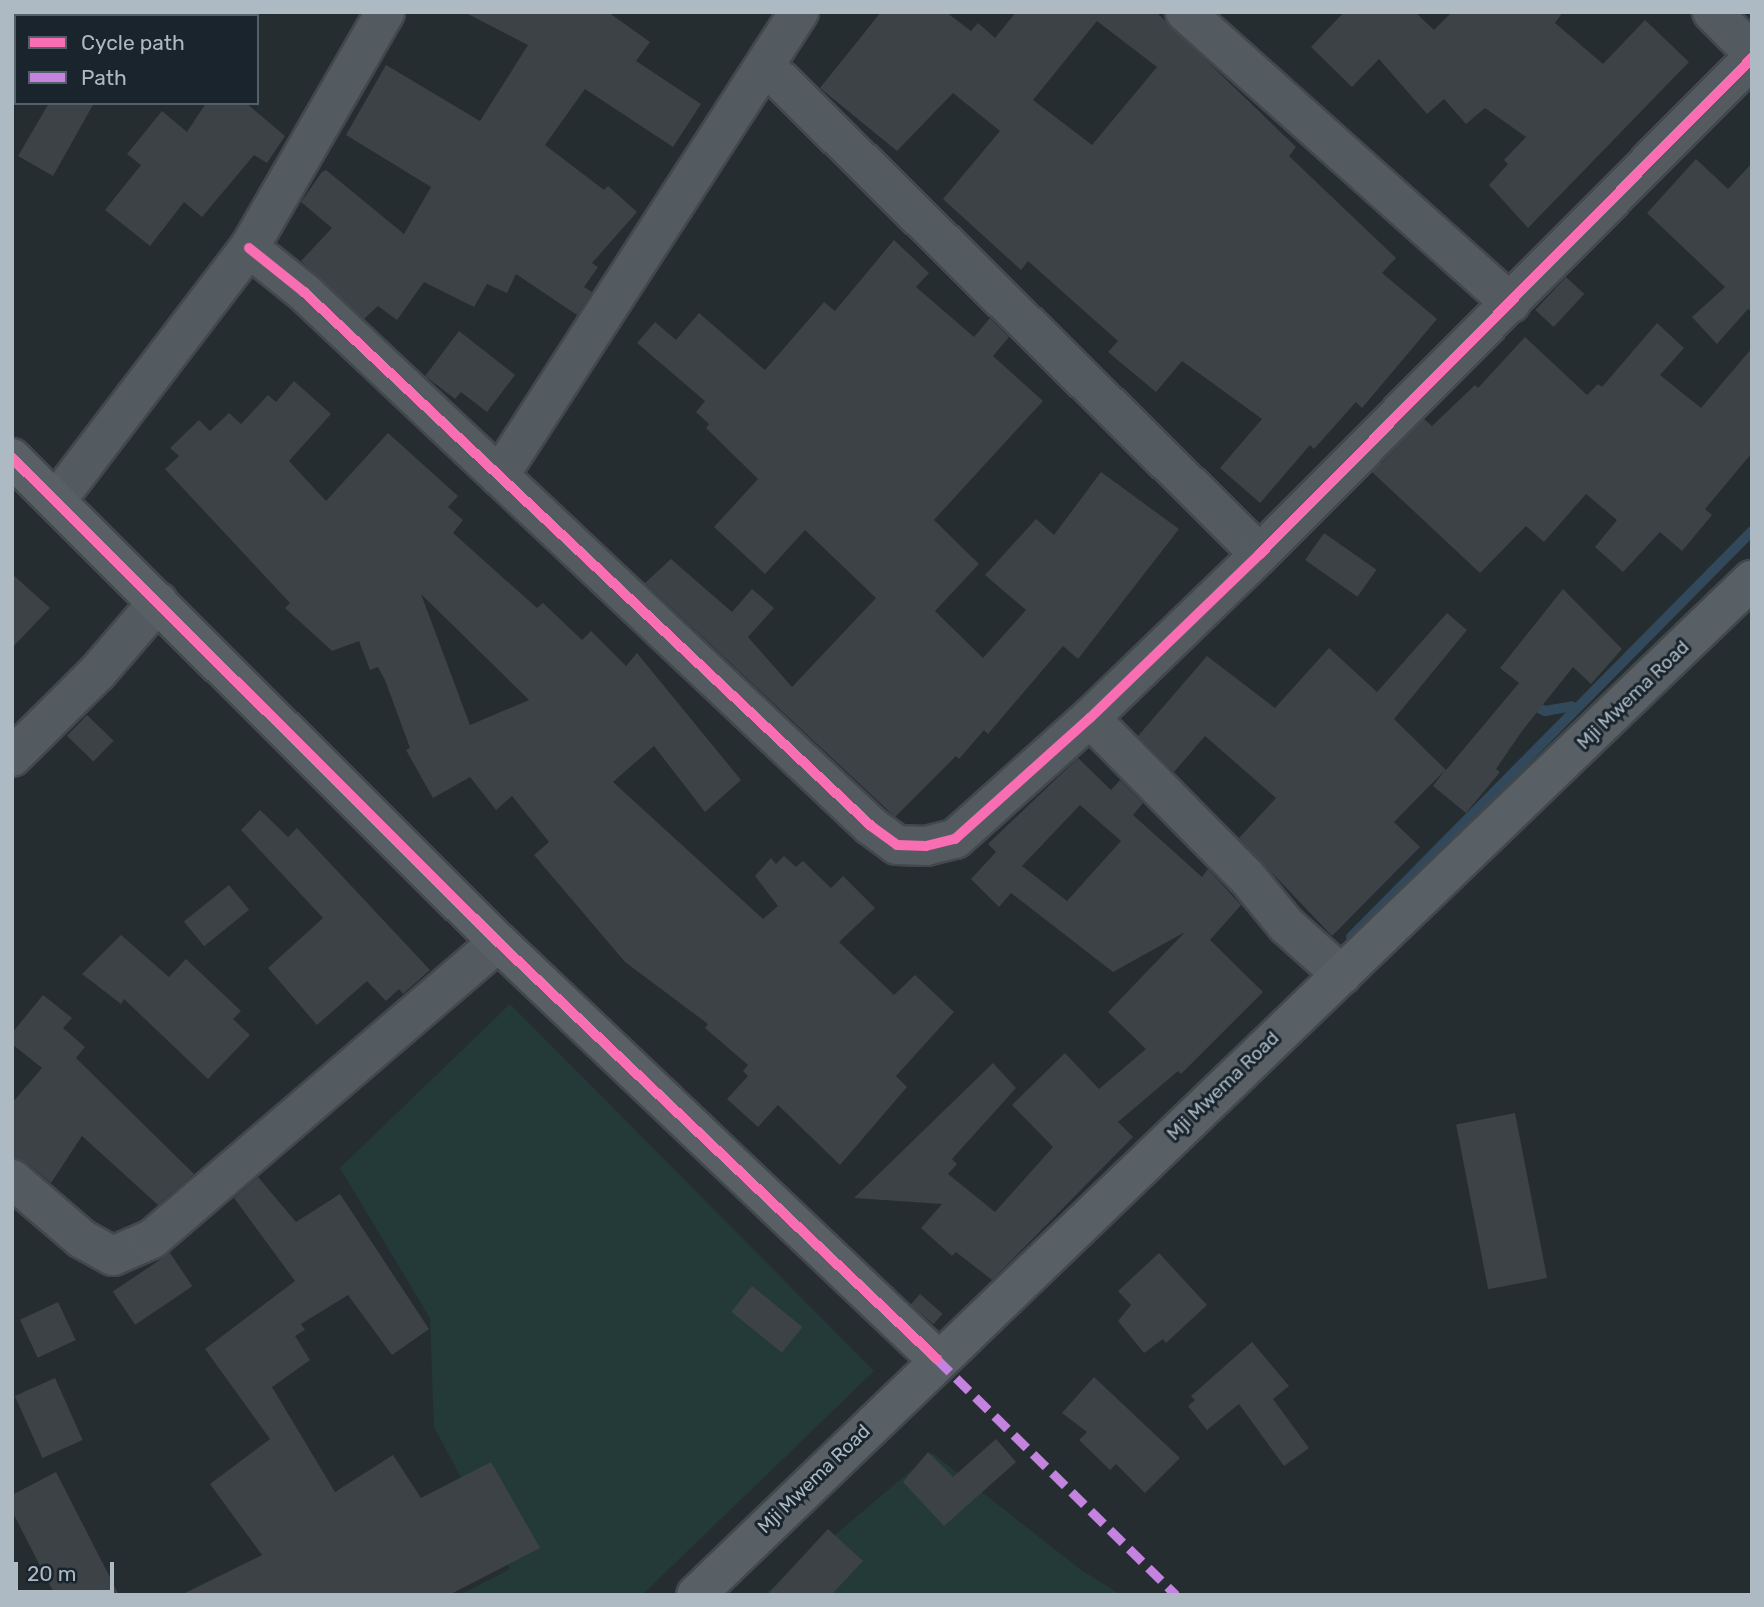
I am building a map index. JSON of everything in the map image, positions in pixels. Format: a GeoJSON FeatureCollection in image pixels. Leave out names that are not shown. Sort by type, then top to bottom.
{"type":"FeatureCollection","features":[{"type":"Feature","properties":{"kind":"main road"},"geometry":{"type":"LineString","coordinates":[[12,458],[498,942],[937,1359]]}},
{"type":"Feature","properties":{"kind":"main road","name":"Mji Mwema Road"},"geometry":{"type":"LineString","coordinates":[[696,1595],[937,1359],[1342,975],[1752,580]]}},
{"type":"Feature","properties":{"kind":"street"},"geometry":{"type":"LineString","coordinates":[[56,501],[249,248],[385,12]]}},
{"type":"Feature","properties":{"kind":"street"},"geometry":{"type":"LineString","coordinates":[[499,476],[767,67],[799,12]]}},
{"type":"Feature","properties":{"kind":"street"},"geometry":{"type":"LineString","coordinates":[[1185,12],[1511,303]]}},
{"type":"Feature","properties":{"kind":"street"},"geometry":{"type":"LineString","coordinates":[[1712,12],[1752,52]]}},
{"type":"Feature","properties":{"kind":"street"},"geometry":{"type":"LineString","coordinates":[[249,248],[304,292],[897,845],[926,846],[955,839],[1090,718],[1260,554],[1752,58]]}},
{"type":"Feature","properties":{"kind":"street"},"geometry":{"type":"LineString","coordinates":[[767,67],[1260,554]]}},
{"type":"Feature","properties":{"kind":"street"},"geometry":{"type":"LineString","coordinates":[[12,757],[97,673],[158,603]]}},
{"type":"Feature","properties":{"kind":"street"},"geometry":{"type":"LineString","coordinates":[[1090,718],[1246,876],[1286,925],[1342,975]]}},
{"type":"Feature","properties":{"kind":"street"},"geometry":{"type":"LineString","coordinates":[[12,1180],[82,1240],[113,1256],[152,1239],[498,942]]}},
{"type":"Feature","properties":{"kind":"green space"},"geometry":{"type":"Polygon","coordinates":[[[510,1004],[874,1371],[642,1595],[460,1595],[510,1569],[434,1427],[430,1318],[340,1168],[510,1004]]]}},
{"type":"Feature","properties":{"kind":"green space"},"geometry":{"type":"Polygon","coordinates":[[[932,1453],[1081,1570],[1121,1595],[764,1595],[932,1453]]]}},
{"type":"Feature","properties":{"kind":"building"},"geometry":{"type":"Polygon","coordinates":[[[464,12],[608,12],[650,42],[636,61],[701,104],[673,147],[585,89],[545,145],[604,190],[608,186],[637,212],[592,263],[598,267],[584,287],[592,292],[577,315],[516,274],[507,293],[487,284],[474,307],[424,282],[397,320],[378,306],[364,319],[301,261],[332,228],[301,202],[322,172],[326,170],[404,234],[431,187],[346,135],[386,65],[480,121],[528,45],[464,12]]]}},
{"type":"Feature","properties":{"kind":"building"},"geometry":{"type":"Polygon","coordinates":[[[881,12],[946,12],[971,31],[978,23],[995,38],[1016,12],[1156,12],[1296,147],[1289,156],[1396,258],[1382,273],[1437,319],[1362,408],[1356,402],[1314,449],[1310,445],[1260,503],[1220,468],[1262,419],[1182,361],[1156,392],[1108,352],[1118,341],[1028,261],[1021,270],[943,199],[1000,131],[953,93],[897,151],[820,88],[881,12]],[[1097,21],[1033,100],[1092,145],[1157,67],[1097,21]]]}},
{"type":"Feature","properties":{"kind":"building"},"geometry":{"type":"Polygon","coordinates":[[[1344,12],[1415,12],[1434,30],[1452,12],[1563,12],[1555,23],[1603,64],[1645,20],[1689,62],[1528,228],[1489,185],[1508,164],[1504,160],[1526,137],[1485,108],[1466,124],[1444,99],[1427,114],[1379,59],[1352,87],[1311,47],[1344,12]]]}},
{"type":"Feature","properties":{"kind":"building"},"geometry":{"type":"Polygon","coordinates":[[[48,105],[93,105],[53,176],[18,156],[48,105]]]}},
{"type":"Feature","properties":{"kind":"building"},"geometry":{"type":"Polygon","coordinates":[[[205,105],[248,105],[285,136],[267,163],[254,155],[202,217],[184,202],[150,246],[105,210],[141,165],[127,154],[162,111],[187,132],[205,105]]]}},
{"type":"Feature","properties":{"kind":"building"},"geometry":{"type":"Polygon","coordinates":[[[1696,159],[1728,189],[1752,163],[1752,312],[1748,309],[1717,344],[1692,317],[1725,287],[1647,213],[1696,159]]]}},
{"type":"Feature","properties":{"kind":"building"},"geometry":{"type":"Polygon","coordinates":[[[894,240],[929,273],[916,287],[974,337],[990,318],[1009,337],[993,356],[1043,401],[934,520],[979,564],[935,611],[983,658],[1026,610],[985,575],[1036,519],[1054,535],[1101,472],[1179,529],[1078,659],[1063,646],[988,734],[984,730],[959,759],[956,756],[895,817],[645,583],[671,559],[732,612],[752,589],[774,608],[748,637],[792,687],[876,598],[805,530],[765,574],[714,527],[758,479],[706,428],[709,424],[696,412],[705,401],[637,343],[655,322],[676,340],[699,313],[765,370],[824,302],[835,311],[894,240]]]}},
{"type":"Feature","properties":{"kind":"building"},"geometry":{"type":"Polygon","coordinates":[[[1566,277],[1584,294],[1554,327],[1535,310],[1566,277]]]}},
{"type":"Feature","properties":{"kind":"building"},"geometry":{"type":"Polygon","coordinates":[[[1657,323],[1684,348],[1660,375],[1701,408],[1752,348],[1752,453],[1705,509],[1712,515],[1682,551],[1660,532],[1623,572],[1595,547],[1617,520],[1586,494],[1544,542],[1526,526],[1480,573],[1372,472],[1424,419],[1432,426],[1475,385],[1478,388],[1525,337],[1587,395],[1598,384],[1602,387],[1657,323]]]}},
{"type":"Feature","properties":{"kind":"building"},"geometry":{"type":"Polygon","coordinates":[[[459,331],[515,375],[487,412],[461,392],[455,399],[425,376],[459,331]]]}},
{"type":"Feature","properties":{"kind":"building"},"geometry":{"type":"Polygon","coordinates":[[[294,381],[331,414],[289,461],[326,501],[388,433],[458,496],[448,507],[463,520],[453,533],[537,608],[543,603],[582,640],[591,631],[626,666],[637,653],[741,780],[705,812],[654,746],[613,782],[763,919],[778,906],[755,876],[771,858],[776,864],[784,856],[796,867],[803,861],[831,888],[843,876],[875,908],[839,942],[894,995],[915,975],[954,1012],[896,1076],[907,1087],[840,1165],[778,1105],[758,1127],[727,1099],[748,1076],[743,1071],[748,1065],[705,1028],[708,1024],[625,962],[534,855],[549,842],[512,796],[496,810],[470,777],[433,798],[406,750],[410,748],[385,680],[378,667],[370,670],[359,641],[332,651],[285,608],[290,603],[165,469],[179,456],[170,448],[199,420],[210,431],[229,413],[241,424],[268,395],[276,402],[294,381]],[[421,594],[470,725],[529,700],[421,594]]]}},
{"type":"Feature","properties":{"kind":"building"},"geometry":{"type":"Polygon","coordinates":[[[1324,533],[1376,570],[1357,597],[1305,560],[1324,533]]]}},
{"type":"Feature","properties":{"kind":"building"},"geometry":{"type":"Polygon","coordinates":[[[12,574],[50,608],[12,648],[12,574]]]}},
{"type":"Feature","properties":{"kind":"building"},"geometry":{"type":"Polygon","coordinates":[[[1563,589],[1622,649],[1591,684],[1573,667],[1522,731],[1496,769],[1500,772],[1466,813],[1433,786],[1445,770],[1394,822],[1420,847],[1332,936],[1239,838],[1276,798],[1205,736],[1174,772],[1138,736],[1207,656],[1275,708],[1329,648],[1377,692],[1447,613],[1467,630],[1394,719],[1446,770],[1519,683],[1500,668],[1563,589]]]}},
{"type":"Feature","properties":{"kind":"building"},"geometry":{"type":"Polygon","coordinates":[[[87,715],[114,741],[93,762],[67,736],[87,715]]]}},
{"type":"Feature","properties":{"kind":"building"},"geometry":{"type":"Polygon","coordinates":[[[1078,758],[1111,790],[1120,780],[1143,803],[1133,815],[1202,877],[1208,869],[1241,905],[1210,940],[1263,992],[1181,1074],[1178,1071],[1118,1122],[1133,1137],[992,1280],[956,1252],[952,1256],[921,1228],[942,1204],[854,1198],[993,1063],[1016,1088],[952,1159],[957,1164],[948,1174],[995,1212],[1053,1147],[1012,1105],[1065,1053],[1099,1089],[1146,1049],[1108,1012],[1185,932],[1113,972],[1011,893],[999,907],[971,879],[996,852],[988,844],[1078,758]],[[1080,805],[1022,866],[1067,901],[1121,841],[1080,805]]]}},
{"type":"Feature","properties":{"kind":"building"},"geometry":{"type":"Polygon","coordinates":[[[260,810],[288,837],[297,828],[430,970],[403,994],[399,989],[386,1001],[367,981],[317,1025],[268,968],[323,918],[241,830],[260,810]]]}},
{"type":"Feature","properties":{"kind":"building"},"geometry":{"type":"Polygon","coordinates":[[[229,885],[249,910],[204,946],[184,922],[229,885]]]}},
{"type":"Feature","properties":{"kind":"building"},"geometry":{"type":"Polygon","coordinates":[[[121,935],[169,977],[186,959],[241,1011],[233,1019],[250,1035],[208,1079],[124,999],[121,1004],[82,974],[121,935]]]}},
{"type":"Feature","properties":{"kind":"building"},"geometry":{"type":"Polygon","coordinates":[[[43,995],[72,1018],[63,1028],[85,1047],[76,1058],[194,1174],[158,1205],[82,1136],[51,1183],[26,1162],[12,1158],[12,1103],[42,1068],[12,1044],[12,1033],[43,995]]]}},
{"type":"Feature","properties":{"kind":"building"},"geometry":{"type":"Polygon","coordinates":[[[1515,1113],[1547,1278],[1488,1289],[1456,1124],[1515,1113]]]}},
{"type":"Feature","properties":{"kind":"building"},"geometry":{"type":"Polygon","coordinates":[[[258,1177],[296,1222],[340,1194],[429,1329],[392,1355],[348,1295],[301,1324],[305,1330],[295,1336],[310,1360],[272,1387],[335,1492],[393,1455],[421,1498],[491,1462],[540,1548],[449,1595],[181,1595],[262,1555],[210,1484],[270,1439],[205,1349],[295,1281],[234,1198],[258,1177]]]}},
{"type":"Feature","properties":{"kind":"building"},"geometry":{"type":"Polygon","coordinates":[[[170,1253],[192,1286],[135,1325],[113,1292],[170,1253]]]}},
{"type":"Feature","properties":{"kind":"building"},"geometry":{"type":"Polygon","coordinates":[[[1159,1253],[1207,1305],[1166,1343],[1163,1339],[1144,1353],[1118,1321],[1131,1305],[1118,1291],[1159,1253]]]}},
{"type":"Feature","properties":{"kind":"building"},"geometry":{"type":"Polygon","coordinates":[[[752,1286],[803,1327],[782,1353],[731,1312],[752,1286]]]}},
{"type":"Feature","properties":{"kind":"building"},"geometry":{"type":"Polygon","coordinates":[[[920,1294],[943,1314],[933,1324],[911,1305],[920,1294]]]}},
{"type":"Feature","properties":{"kind":"building"},"geometry":{"type":"Polygon","coordinates":[[[58,1302],[76,1340],[38,1358],[20,1320],[58,1302]]]}},
{"type":"Feature","properties":{"kind":"building"},"geometry":{"type":"Polygon","coordinates":[[[1252,1342],[1289,1386],[1273,1399],[1309,1448],[1284,1466],[1239,1404],[1207,1430],[1188,1406],[1195,1400],[1191,1396],[1252,1342]]]}},
{"type":"Feature","properties":{"kind":"building"},"geometry":{"type":"Polygon","coordinates":[[[1094,1377],[1180,1458],[1145,1493],[1116,1464],[1110,1470],[1079,1440],[1087,1432],[1062,1413],[1094,1377]]]}},
{"type":"Feature","properties":{"kind":"building"},"geometry":{"type":"Polygon","coordinates":[[[55,1378],[83,1440],[42,1458],[15,1396],[55,1378]]]}},
{"type":"Feature","properties":{"kind":"building"},"geometry":{"type":"Polygon","coordinates":[[[996,1439],[1016,1462],[944,1526],[903,1482],[928,1452],[953,1477],[996,1439]]]}},
{"type":"Feature","properties":{"kind":"building"},"geometry":{"type":"Polygon","coordinates":[[[56,1472],[119,1595],[55,1595],[12,1511],[12,1495],[56,1472]]]}},
{"type":"Feature","properties":{"kind":"building"},"geometry":{"type":"Polygon","coordinates":[[[828,1529],[863,1561],[831,1595],[767,1595],[828,1529]]]}},
{"type":"Feature","properties":{"kind":"waterway"},"geometry":{"type":"LineString","coordinates":[[1351,937],[1752,531]]}},
{"type":"Feature","properties":{"kind":"waterway"},"geometry":{"type":"LineString","coordinates":[[1530,704],[1545,711],[1572,706]]}},
{"type":"Feature","properties":{"kind":"marked path"},"geometry":{"type":"LineString","coordinates":[[937,1359],[1176,1595]]}},
{"type":"Feature","properties":{"kind":"cycle path"},"geometry":{"type":"LineString","coordinates":[[249,248],[304,292],[871,826],[897,845],[926,846],[955,839],[1090,718],[1260,554],[1752,58]]}},
{"type":"Feature","properties":{"kind":"cycle path"},"geometry":{"type":"LineString","coordinates":[[12,458],[498,942],[937,1359]]}}]}
